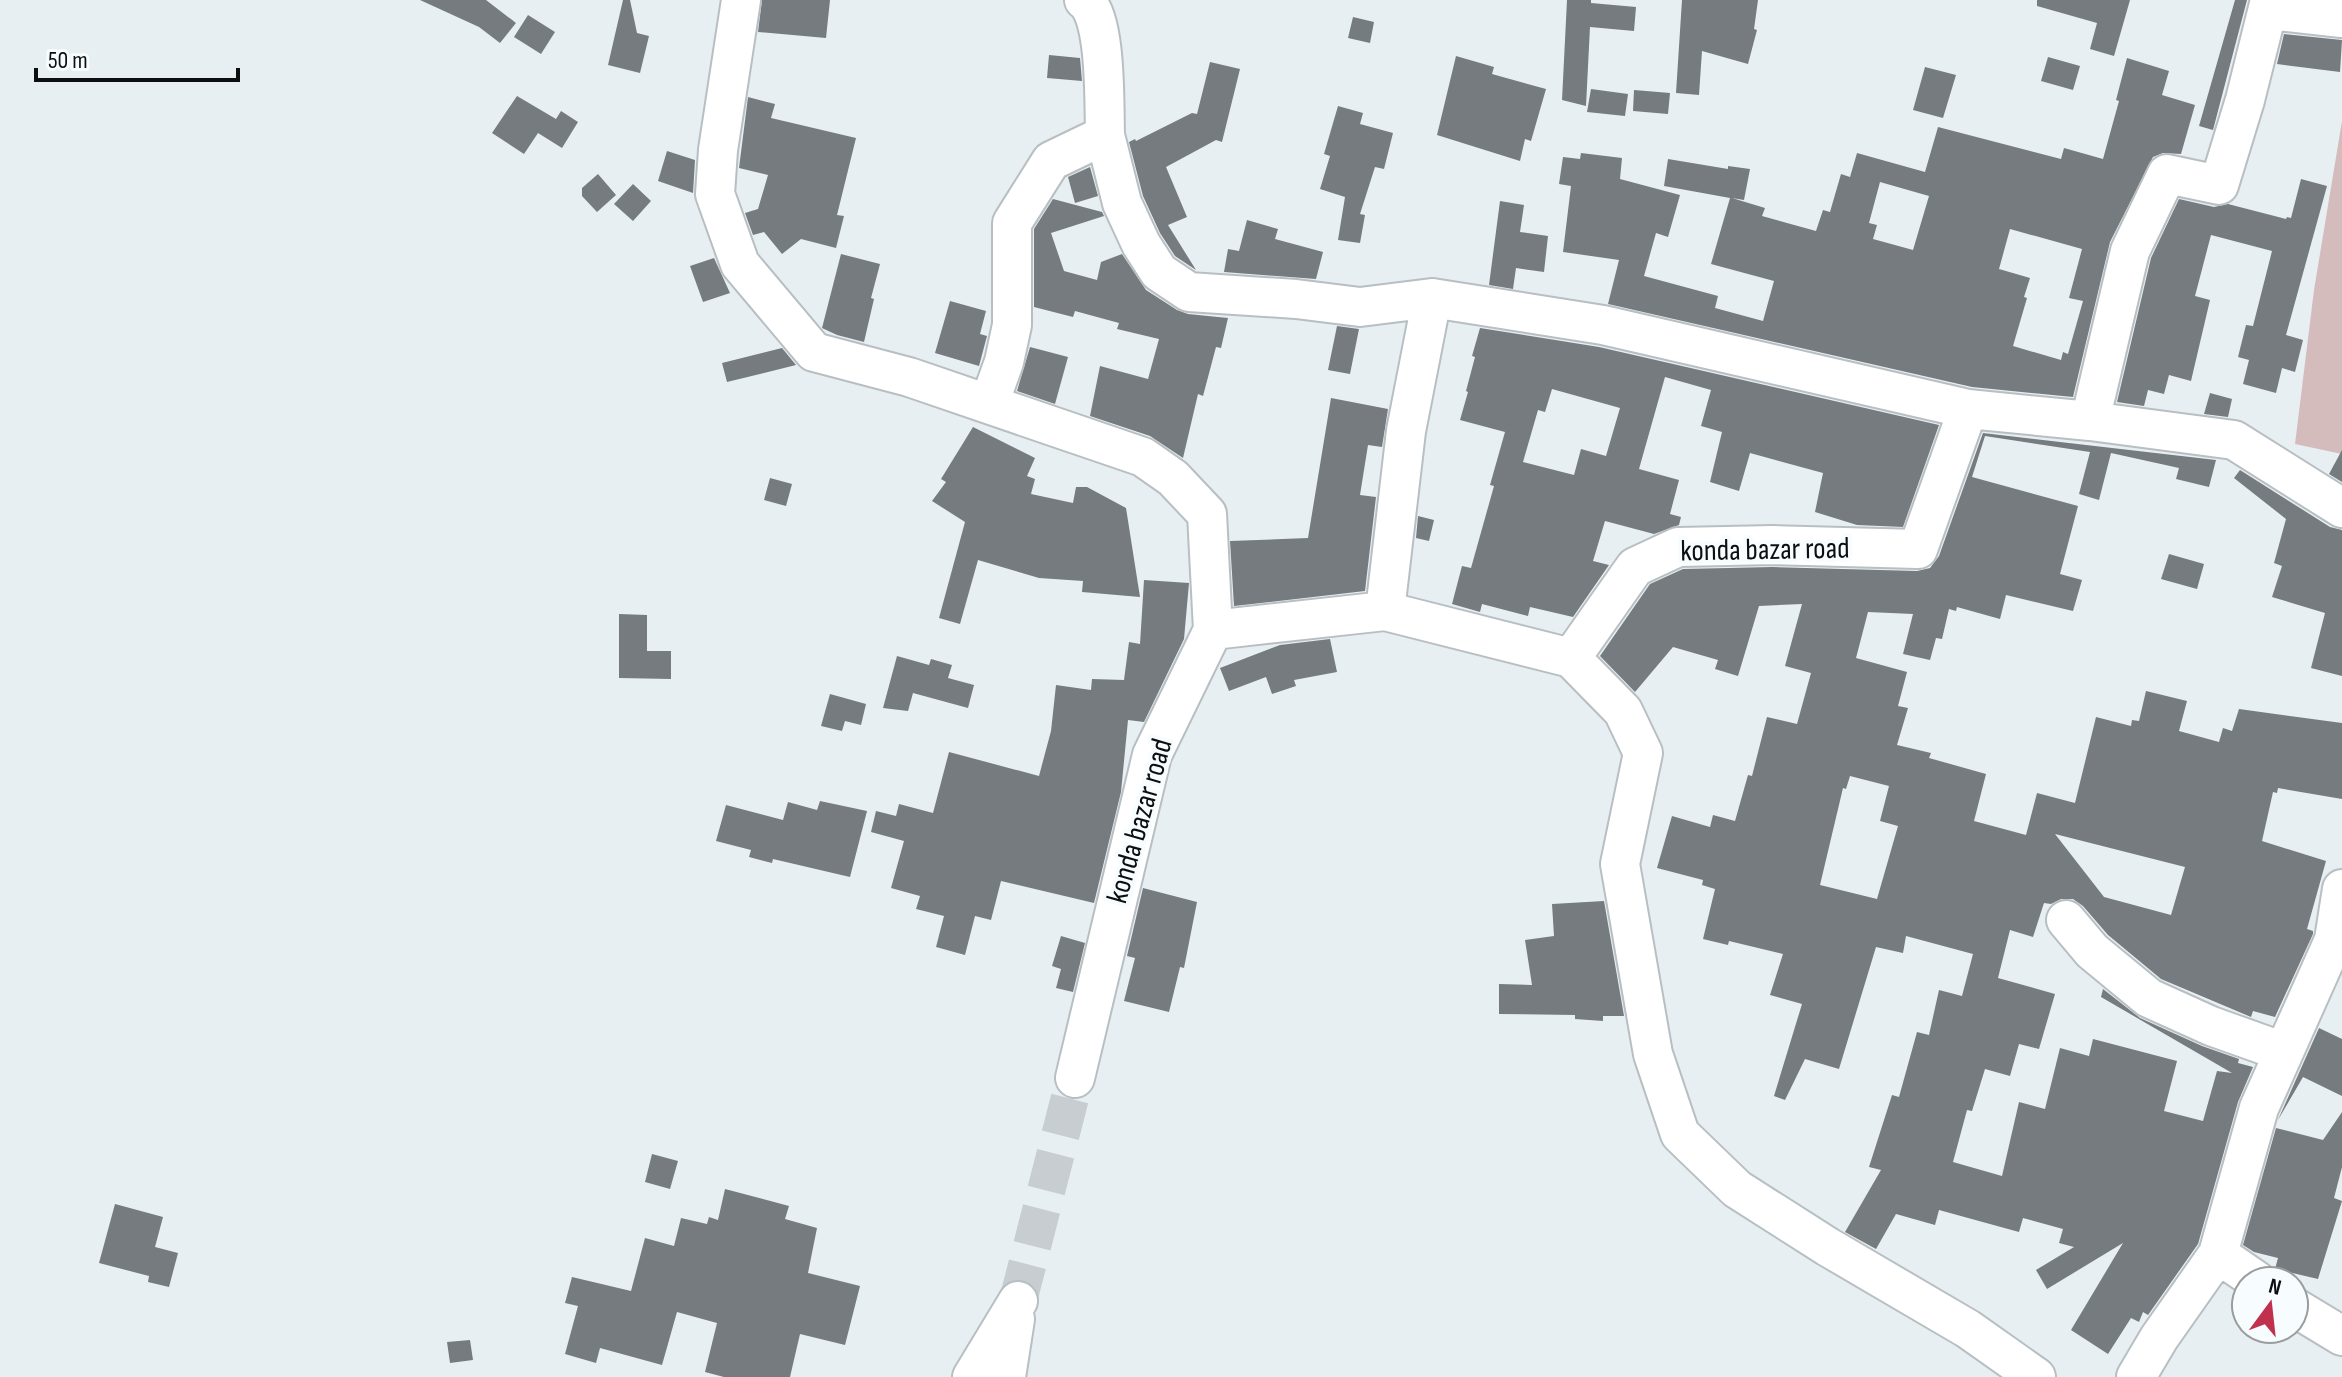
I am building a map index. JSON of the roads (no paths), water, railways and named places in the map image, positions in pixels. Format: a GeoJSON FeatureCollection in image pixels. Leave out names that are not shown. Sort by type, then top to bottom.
{"type":"FeatureCollection","features":[{"type":"Feature","properties":{"kind":"street"},"geometry":{"type":"LineString","coordinates":[[741,0],[718,150],[715,194],[740,264],[814,352],[909,377],[1143,457],[1173,478],[1207,514],[1213,630],[1385,611],[1571,658],[1623,711],[1643,753],[1620,864],[1653,1054],[1680,1134],[1737,1189],[1828,1247],[1968,1329],[2036,1377]]}},
{"type":"Feature","properties":{"kind":"street"},"geometry":{"type":"LineString","coordinates":[[1084,0],[1092,5],[1099,28],[1105,135],[1122,203],[1141,244],[1159,272],[1189,292],[1360,307],[1432,298],[1603,325],[1968,409],[2234,440],[2342,508]]}},
{"type":"Feature","properties":{"kind":"street"},"geometry":{"type":"LineString","coordinates":[[2090,421],[2130,251],[2167,174],[2219,185],[2269,5],[2342,18]]}},
{"type":"Feature","properties":{"kind":"street"},"geometry":{"type":"LineString","coordinates":[[989,404],[1004,362],[1012,325],[1012,223],[1051,161],[1105,135]]}},
{"type":"Feature","properties":{"kind":"street"},"geometry":{"type":"LineString","coordinates":[[1385,611],[1406,431],[1432,298]]}},
{"type":"Feature","properties":{"kind":"street","name":"konda bazar road"},"geometry":{"type":"LineString","coordinates":[[1571,658],[1635,567],[1678,547],[1773,545],[1918,549],[1968,409]]}},
{"type":"Feature","properties":{"kind":"street","name":"konda bazar road"},"geometry":{"type":"LineString","coordinates":[[1075,1078],[1152,755],[1213,630]]}},
{"type":"Feature","properties":{"kind":"street"},"geometry":{"type":"LineString","coordinates":[[2136,1377],[2159,1338],[2218,1254],[2259,1108],[2338,942],[2342,889]]}},
{"type":"Feature","properties":{"kind":"street"},"geometry":{"type":"LineString","coordinates":[[2066,920],[2092,951],[2149,998],[2211,1026],[2284,1052]]}},
{"type":"Feature","properties":{"kind":"street"},"geometry":{"type":"LineString","coordinates":[[2218,1254],[2234,1265]]}},
{"type":"Feature","properties":{"kind":"street"},"geometry":{"type":"LineString","coordinates":[[972,1377],[1018,1301],[1006,1377]]}},
{"type":"Feature","properties":{"kind":"street"},"geometry":{"type":"LineString","coordinates":[[2310,1317],[2342,1336]]}},
{"type":"Feature","properties":{"kind":"tunnel"},"geometry":{"type":"LineString","coordinates":[[1018,1301],[1075,1078]]}}]}
